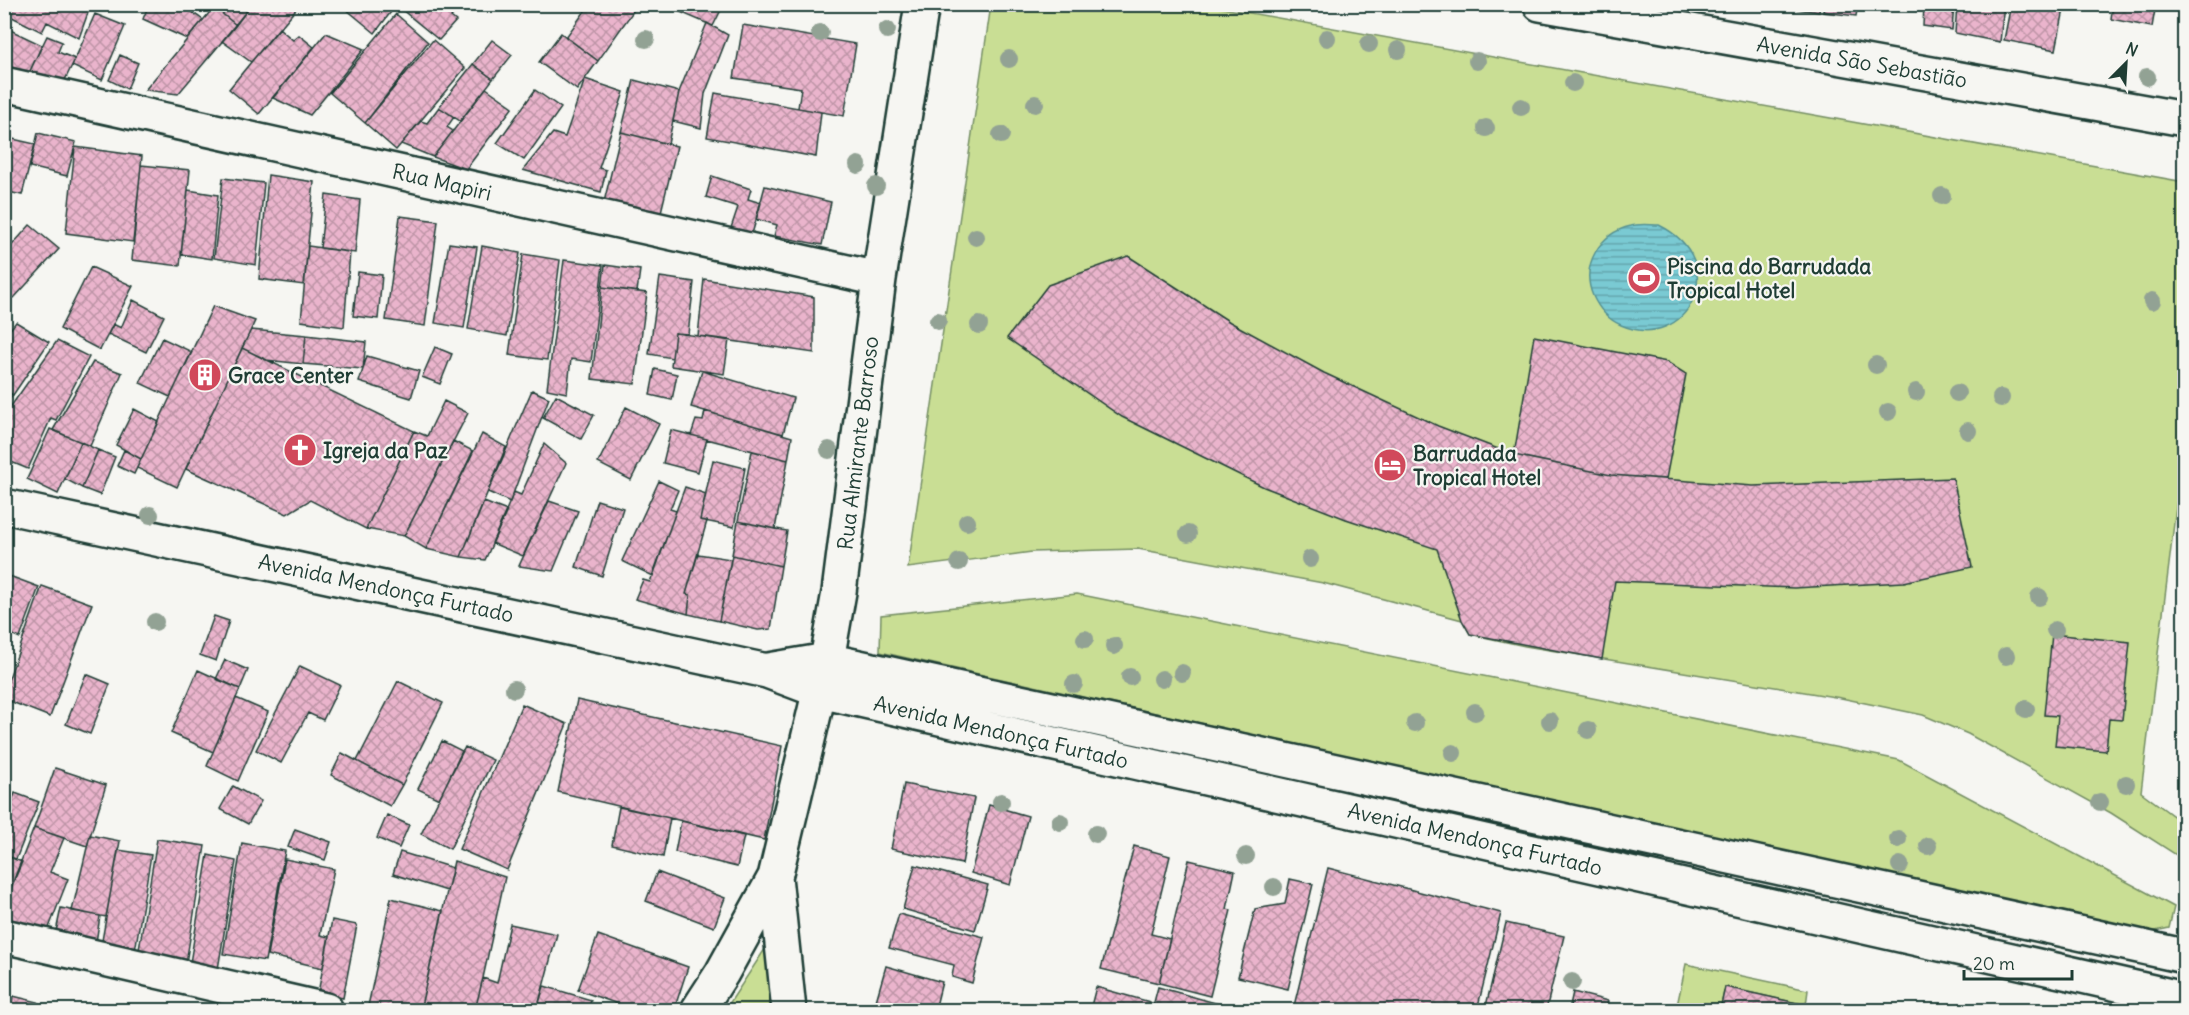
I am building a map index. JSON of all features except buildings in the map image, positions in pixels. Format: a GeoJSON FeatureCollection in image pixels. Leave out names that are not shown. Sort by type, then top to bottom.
{"type":"FeatureCollection","features":[{"type":"Feature","properties":{"kind":"street","name":"Rua Almirante Barroso"},"geometry":{"type":"LineString","coordinates":[[698,1011],[722,973],[775,877],[824,676],[839,592],[879,279],[922,4]]}},
{"type":"Feature","properties":{"kind":"street","name":"Avenida São Sebastião"},"geometry":{"type":"LineString","coordinates":[[1540,4],[2184,119]]}},
{"type":"Feature","properties":{"kind":"street","name":"Rua Mapiri"},"geometry":{"type":"LineString","coordinates":[[4,84],[879,279]]}},
{"type":"Feature","properties":{"kind":"street","name":"Avenida Mendonça Furtado"},"geometry":{"type":"LineString","coordinates":[[4,506],[767,671],[824,676],[2184,956]]}},
{"type":"Feature","properties":{"kind":"street","name":"Avenida Mendonça Furtado"},"geometry":{"type":"LineString","coordinates":[[824,676],[2184,999]]}},
{"type":"Feature","properties":{"kind":"street","name":"Rua Almirante Barroso"},"geometry":{"type":"LineString","coordinates":[[775,877],[789,1011]]}},
{"type":"Feature","properties":{"kind":"street"},"geometry":{"type":"LineString","coordinates":[[4,936],[326,1011]]}},
{"type":"Feature","properties":{"kind":"green space"},"geometry":{"type":"Polygon","coordinates":[[[991,5],[1206,5],[2184,182],[2184,442],[2141,792],[2184,824],[2184,860],[2111,813],[1968,734],[1923,715],[1841,698],[1525,646],[1470,634],[1462,620],[1323,583],[1138,549],[1032,552],[908,568],[991,5]]]}},
{"type":"Feature","properties":{"kind":"green space"},"geometry":{"type":"Polygon","coordinates":[[[1077,594],[1899,760],[2174,907],[2169,928],[2146,933],[880,652],[881,615],[1077,594]]]}},
{"type":"Feature","properties":{"kind":"green space"},"geometry":{"type":"Polygon","coordinates":[[[782,923],[781,1010],[725,1010],[782,923]]]}},
{"type":"Feature","properties":{"kind":"green space"},"geometry":{"type":"Polygon","coordinates":[[[1686,964],[1808,990],[1806,1005],[1725,987],[1720,1010],[1676,1010],[1686,964]]]}},
{"type":"Feature","properties":{"kind":"water","name":"Piscina do Barrudada Tropical Hotel"},"geometry":{"type":"Polygon","coordinates":[[[1638,225],[1659,225],[1682,241],[1694,260],[1697,281],[1693,300],[1682,316],[1665,327],[1645,331],[1621,325],[1604,313],[1593,296],[1589,273],[1591,262],[1602,243],[1620,230],[1638,225]]]}},
{"type":"Feature","properties":{"kind":"place","name":"Piscina do Barrudada Tropical Hotel"},"geometry":{"type":"Point","coordinates":[1644,278]}},
{"type":"Feature","properties":{"kind":"place","name":"Grace Center"},"geometry":{"type":"Point","coordinates":[205,375]}},
{"type":"Feature","properties":{"kind":"place","name":"Igreja da Paz"},"geometry":{"type":"Point","coordinates":[300,450]}},
{"type":"Feature","properties":{"kind":"place","name":"Barrudada Tropical Hotel"},"geometry":{"type":"Point","coordinates":[1390,465]}}]}
